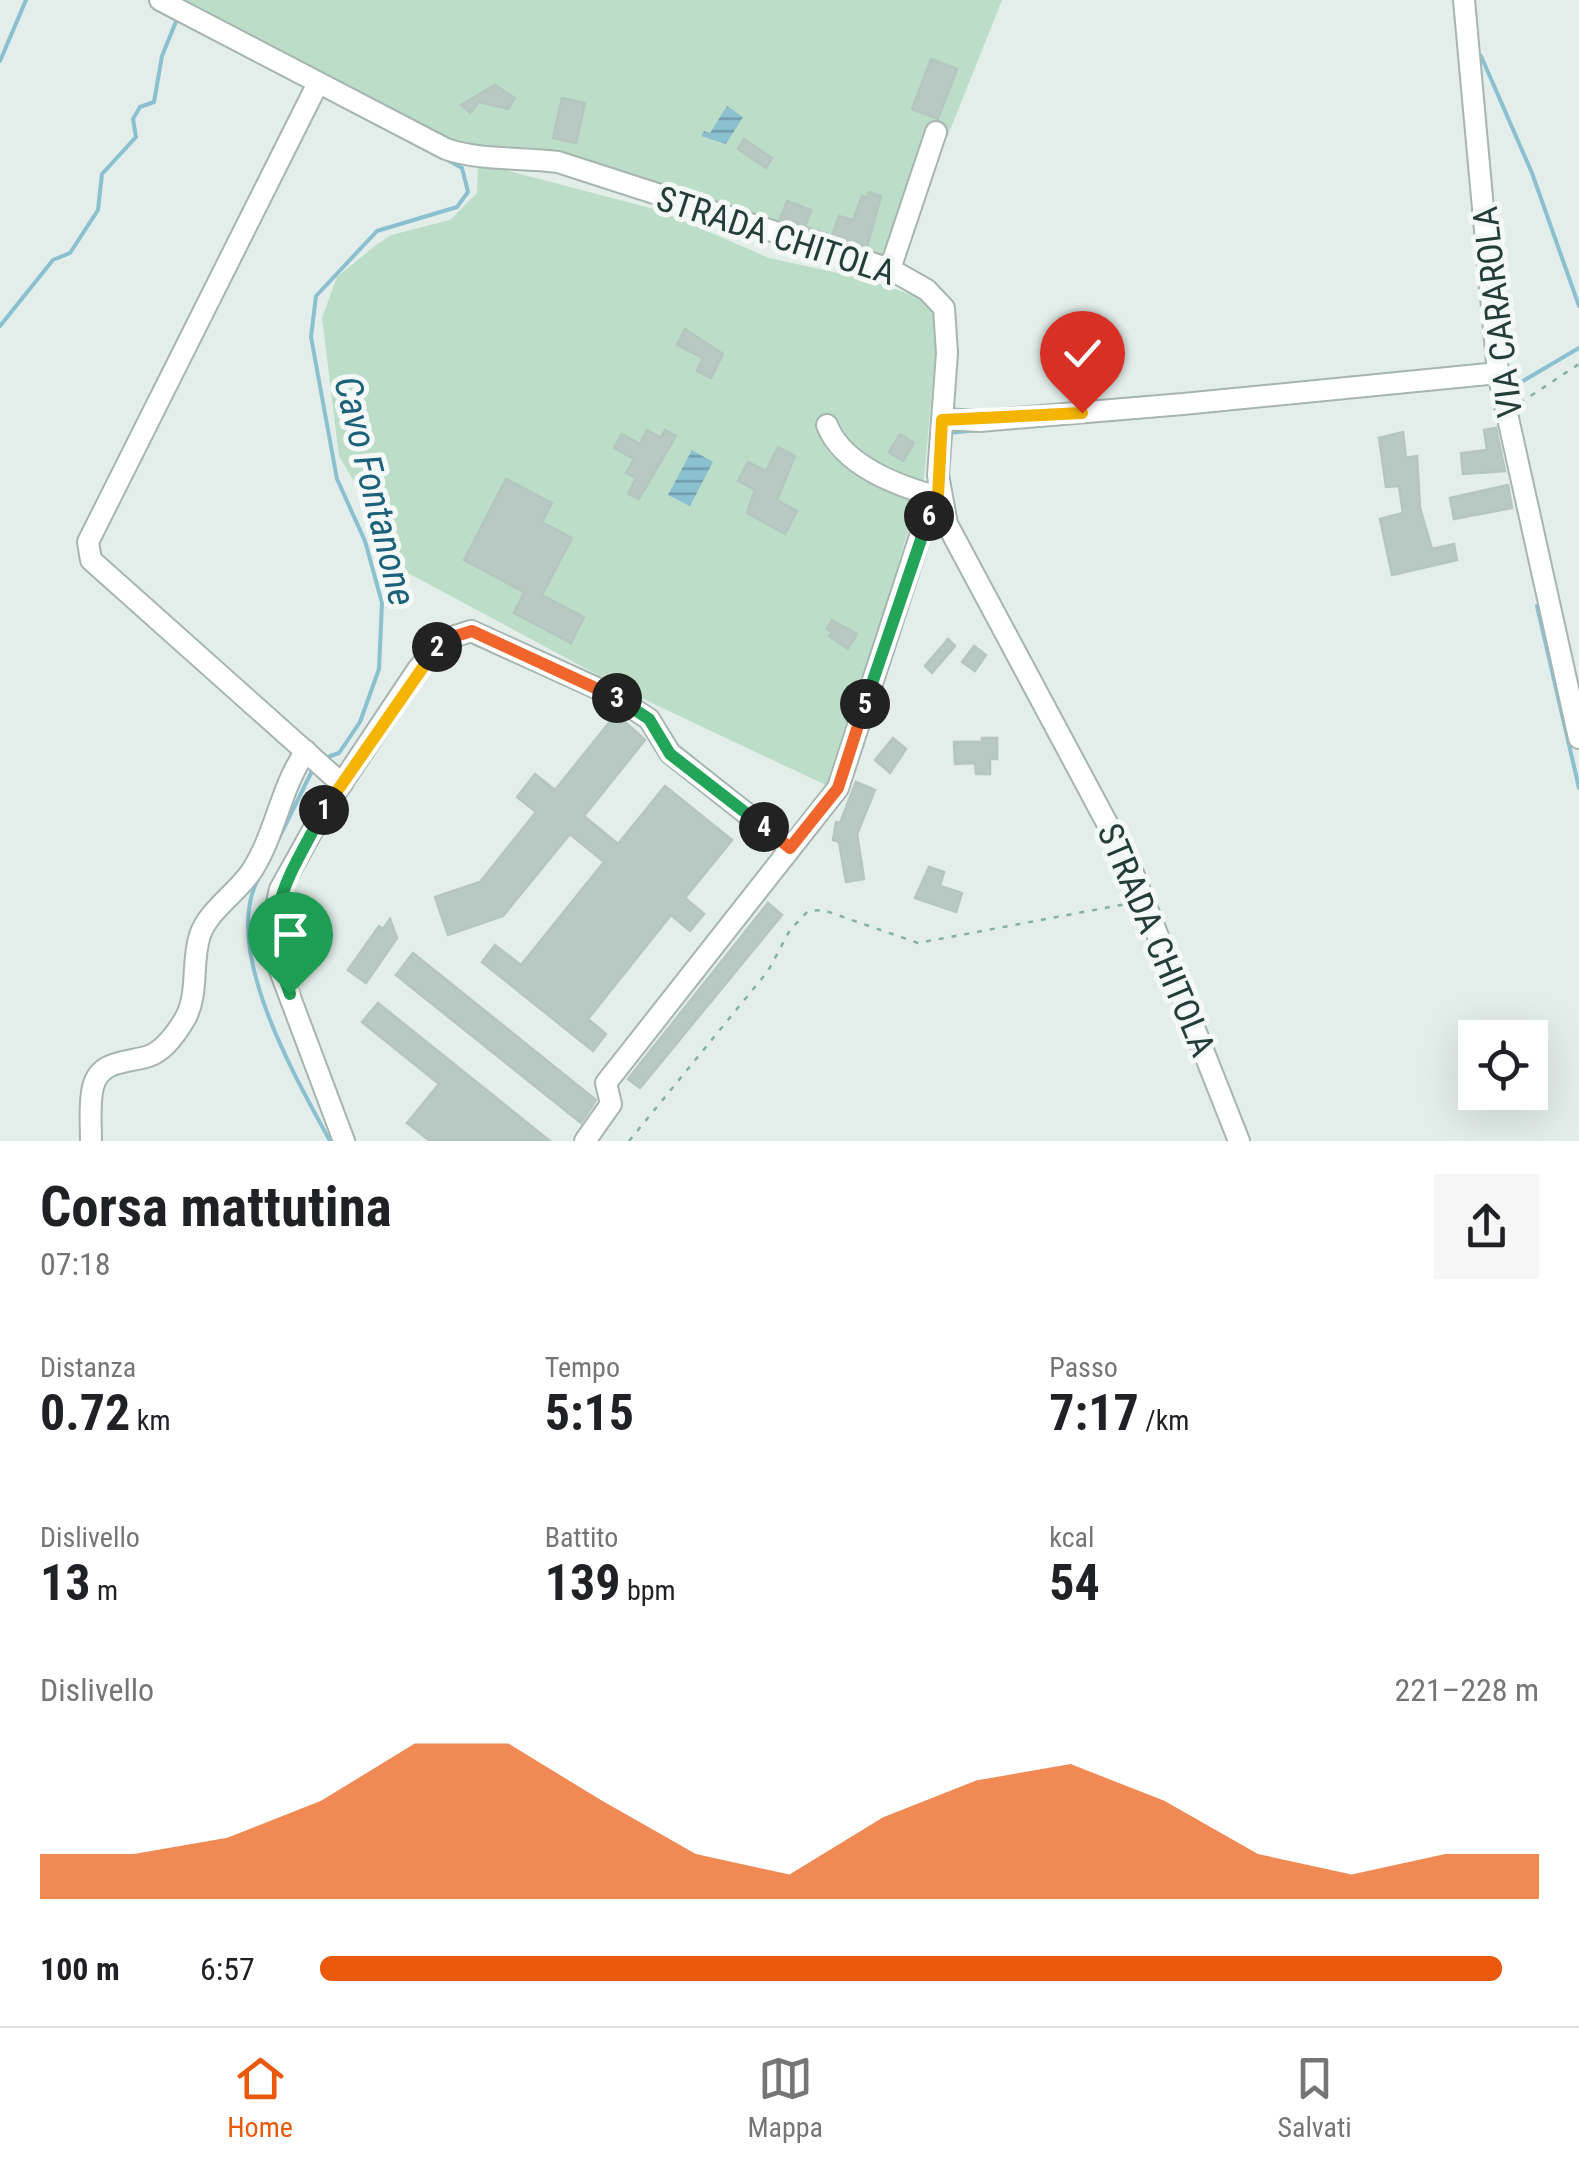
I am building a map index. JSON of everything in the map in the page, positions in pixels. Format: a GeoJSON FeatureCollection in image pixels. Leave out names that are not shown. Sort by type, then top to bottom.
{"type":"FeatureCollection","features":[{"type":"Feature","properties":{"kind":"street","name":"STRADA CHITOLA"},"geometry":{"type":"LineString","coordinates":[[160,0],[446,149],[470,157],[504,155],[558,162],[890,269],[927,290],[944,308],[947,352],[938,496],[959,552],[1148,905],[1239,1141]]}},
{"type":"Feature","properties":{"kind":"street","name":"VIA CARAROLA"},"geometry":{"type":"LineString","coordinates":[[1464,0],[1498,373],[1579,738]]}},
{"type":"Feature","properties":{"kind":"street"},"geometry":{"type":"LineString","coordinates":[[318,83],[88,542],[91,560],[342,784]]}},
{"type":"Feature","properties":{"kind":"street"},"geometry":{"type":"LineString","coordinates":[[890,269],[936,132]]}},
{"type":"Feature","properties":{"kind":"street"},"geometry":{"type":"LineString","coordinates":[[942,420],[980,421],[1183,404],[1498,373]]}},
{"type":"Feature","properties":{"kind":"street"},"geometry":{"type":"LineString","coordinates":[[585,1141],[612,1104],[606,1083],[838,788],[924,524],[938,496],[916,491],[852,460],[834,444],[827,425]]}},
{"type":"Feature","properties":{"kind":"street"},"geometry":{"type":"LineString","coordinates":[[344,1141],[276,960],[273,921],[280,889],[342,784],[418,669],[443,640],[472,631],[546,663],[649,719],[670,754],[790,848]]}},
{"type":"Feature","properties":{"kind":"street"},"geometry":{"type":"LineString","coordinates":[[90,1141],[93,1086],[102,1071],[124,1059],[148,1056],[161,1049],[186,1016],[194,994],[200,932],[256,864],[271,838],[292,773],[315,759]]}},
{"type":"Feature","properties":{"kind":"path"},"geometry":{"type":"LineString","coordinates":[[1508,414],[1579,364]]}},
{"type":"Feature","properties":{"kind":"path"},"geometry":{"type":"LineString","coordinates":[[629,1141],[768,970],[790,930],[808,910],[822,910],[918,943],[1124,904],[1148,905]]}},
{"type":"Feature","properties":{"kind":"green space"},"geometry":{"type":"Polygon","coordinates":[[[178,0],[1002,0],[898,260],[449,142],[178,0]]]}},
{"type":"Feature","properties":{"kind":"green space"},"geometry":{"type":"Polygon","coordinates":[[[478,163],[658,210],[769,258],[865,279],[924,299],[938,323],[924,479],[830,787],[637,696],[408,573],[339,456],[322,318],[337,277],[391,235],[450,220],[477,193],[478,163]]]}},
{"type":"Feature","properties":{"kind":"water"},"geometry":{"type":"Polygon","coordinates":[[[727,106],[743,117],[726,144],[701,136],[704,131],[710,133],[727,106]]]}},
{"type":"Feature","properties":{"kind":"water"},"geometry":{"type":"Polygon","coordinates":[[[692,450],[713,462],[690,506],[668,495],[692,450]]]}},
{"type":"Feature","properties":{"kind":"building"},"geometry":{"type":"Polygon","coordinates":[[[931,59],[957,69],[938,119],[912,109],[931,59]]]}},
{"type":"Feature","properties":{"kind":"building"},"geometry":{"type":"Polygon","coordinates":[[[495,85],[515,98],[508,109],[479,102],[470,113],[461,105],[495,85]]]}},
{"type":"Feature","properties":{"kind":"building"},"geometry":{"type":"Polygon","coordinates":[[[562,98],[585,103],[576,143],[553,138],[562,98]]]}},
{"type":"Feature","properties":{"kind":"building"},"geometry":{"type":"Polygon","coordinates":[[[744,139],[772,158],[766,168],[738,149],[744,139]]]}},
{"type":"Feature","properties":{"kind":"building"},"geometry":{"type":"Polygon","coordinates":[[[869,192],[881,196],[867,247],[832,236],[839,216],[853,220],[862,196],[867,198],[869,192]]]}},
{"type":"Feature","properties":{"kind":"building"},"geometry":{"type":"Polygon","coordinates":[[[787,201],[811,210],[805,227],[780,219],[787,201]]]}},
{"type":"Feature","properties":{"kind":"building"},"geometry":{"type":"Polygon","coordinates":[[[685,329],[723,354],[711,378],[697,371],[703,358],[677,345],[685,329]]]}},
{"type":"Feature","properties":{"kind":"building"},"geometry":{"type":"Polygon","coordinates":[[[1496,428],[1505,471],[1463,474],[1461,453],[1487,450],[1484,430],[1496,428]]]}},
{"type":"Feature","properties":{"kind":"building"},"geometry":{"type":"Polygon","coordinates":[[[647,430],[661,438],[665,430],[676,436],[639,499],[628,494],[636,478],[626,473],[634,459],[614,448],[622,434],[640,444],[647,430]]]}},
{"type":"Feature","properties":{"kind":"building"},"geometry":{"type":"Polygon","coordinates":[[[1403,432],[1406,458],[1417,456],[1420,508],[1432,549],[1454,544],[1457,560],[1392,575],[1380,519],[1403,513],[1399,486],[1386,487],[1379,438],[1403,432]]]}},
{"type":"Feature","properties":{"kind":"building"},"geometry":{"type":"Polygon","coordinates":[[[900,434],[914,443],[903,461],[889,452],[900,434]]]}},
{"type":"Feature","properties":{"kind":"building"},"geometry":{"type":"Polygon","coordinates":[[[778,447],[795,456],[777,500],[797,511],[785,534],[747,513],[755,490],[738,481],[748,462],[766,471],[778,447]]]}},
{"type":"Feature","properties":{"kind":"building"},"geometry":{"type":"Polygon","coordinates":[[[506,479],[552,503],[542,522],[572,538],[542,595],[584,617],[571,643],[514,613],[524,592],[464,560],[506,479]]]}},
{"type":"Feature","properties":{"kind":"building"},"geometry":{"type":"Polygon","coordinates":[[[1508,485],[1512,508],[1454,519],[1450,498],[1508,485]]]}},
{"type":"Feature","properties":{"kind":"building"},"geometry":{"type":"Polygon","coordinates":[[[832,620],[857,634],[848,649],[829,636],[832,632],[827,629],[832,620]]]}},
{"type":"Feature","properties":{"kind":"building"},"geometry":{"type":"Polygon","coordinates":[[[948,639],[955,646],[932,673],[925,666],[948,639]]]}},
{"type":"Feature","properties":{"kind":"building"},"geometry":{"type":"Polygon","coordinates":[[[974,646],[986,655],[975,671],[962,662],[974,646]]]}},
{"type":"Feature","properties":{"kind":"building"},"geometry":{"type":"Polygon","coordinates":[[[616,714],[645,740],[584,816],[618,844],[665,786],[732,840],[685,898],[704,914],[690,931],[671,915],[588,1019],[606,1034],[593,1051],[482,962],[495,945],[521,965],[604,862],[570,834],[503,916],[448,935],[435,897],[480,882],[536,812],[517,797],[535,774],[555,790],[616,714]]]}},
{"type":"Feature","properties":{"kind":"building"},"geometry":{"type":"Polygon","coordinates":[[[893,738],[906,749],[890,773],[875,760],[893,738]]]}},
{"type":"Feature","properties":{"kind":"building"},"geometry":{"type":"Polygon","coordinates":[[[982,738],[997,738],[997,759],[990,759],[990,774],[976,774],[975,763],[955,764],[954,742],[982,742],[982,738]]]}},
{"type":"Feature","properties":{"kind":"building"},"geometry":{"type":"Polygon","coordinates":[[[856,782],[875,790],[857,834],[864,879],[846,882],[839,842],[833,840],[836,822],[840,823],[856,782]]]}},
{"type":"Feature","properties":{"kind":"building"},"geometry":{"type":"Polygon","coordinates":[[[929,867],[944,872],[940,886],[962,893],[956,912],[915,898],[929,867]]]}},
{"type":"Feature","properties":{"kind":"building"},"geometry":{"type":"Polygon","coordinates":[[[768,903],[782,915],[640,1088],[628,1079],[768,903]]]}},
{"type":"Feature","properties":{"kind":"building"},"geometry":{"type":"Polygon","coordinates":[[[390,919],[397,938],[366,983],[348,970],[379,926],[383,929],[390,919]]]}},
{"type":"Feature","properties":{"kind":"building"},"geometry":{"type":"Polygon","coordinates":[[[413,953],[596,1100],[581,1123],[396,975],[413,953]]]}},
{"type":"Feature","properties":{"kind":"building"},"geometry":{"type":"Polygon","coordinates":[[[378,1003],[550,1141],[430,1141],[407,1123],[439,1084],[362,1022],[378,1003]]]}},
{"type":"Feature","properties":{"kind":"waterway"},"geometry":{"type":"LineString","coordinates":[[0,61],[26,0]]}},
{"type":"Feature","properties":{"kind":"waterway"},"geometry":{"type":"LineString","coordinates":[[0,326],[53,260],[70,253],[98,210],[102,174],[136,137],[133,119],[140,107],[154,102],[162,56],[177,19]]}},
{"type":"Feature","properties":{"kind":"waterway"},"geometry":{"type":"LineString","coordinates":[[1481,56],[1532,173],[1579,306]]}},
{"type":"Feature","properties":{"kind":"waterway","name":"Cavo Fontanone"},"geometry":{"type":"LineString","coordinates":[[325,758],[339,753],[360,722],[379,669],[382,603],[365,541],[337,479],[311,337],[316,296],[377,231],[457,207],[468,192],[462,168],[444,158]]}},
{"type":"Feature","properties":{"kind":"waterway"},"geometry":{"type":"LineString","coordinates":[[1508,382],[1523,381],[1579,348]]}},
{"type":"Feature","properties":{"kind":"waterway"},"geometry":{"type":"LineString","coordinates":[[948,433],[978,430]]}},
{"type":"Feature","properties":{"kind":"waterway"},"geometry":{"type":"LineString","coordinates":[[1537,606],[1579,788]]}},
{"type":"Feature","properties":{"kind":"waterway","name":"Cavo Fontanone"},"geometry":{"type":"LineString","coordinates":[[276,844],[314,767]]}},
{"type":"Feature","properties":{"kind":"waterway","name":"Cavo Fontanone"},"geometry":{"type":"LineString","coordinates":[[258,879],[249,908],[249,941],[256,976],[283,1049],[330,1141]]}},
{"type":"Feature","properties":{"kind":"route"},"geometry":{"type":"LineString","coordinates":[[290,994],[276,960],[273,921],[280,889],[324,810],[377,736],[418,669],[443,640],[472,631],[612,695],[649,719],[670,754],[790,848],[838,788],[924,524],[938,496],[942,420],[1082,413]]}}]}
